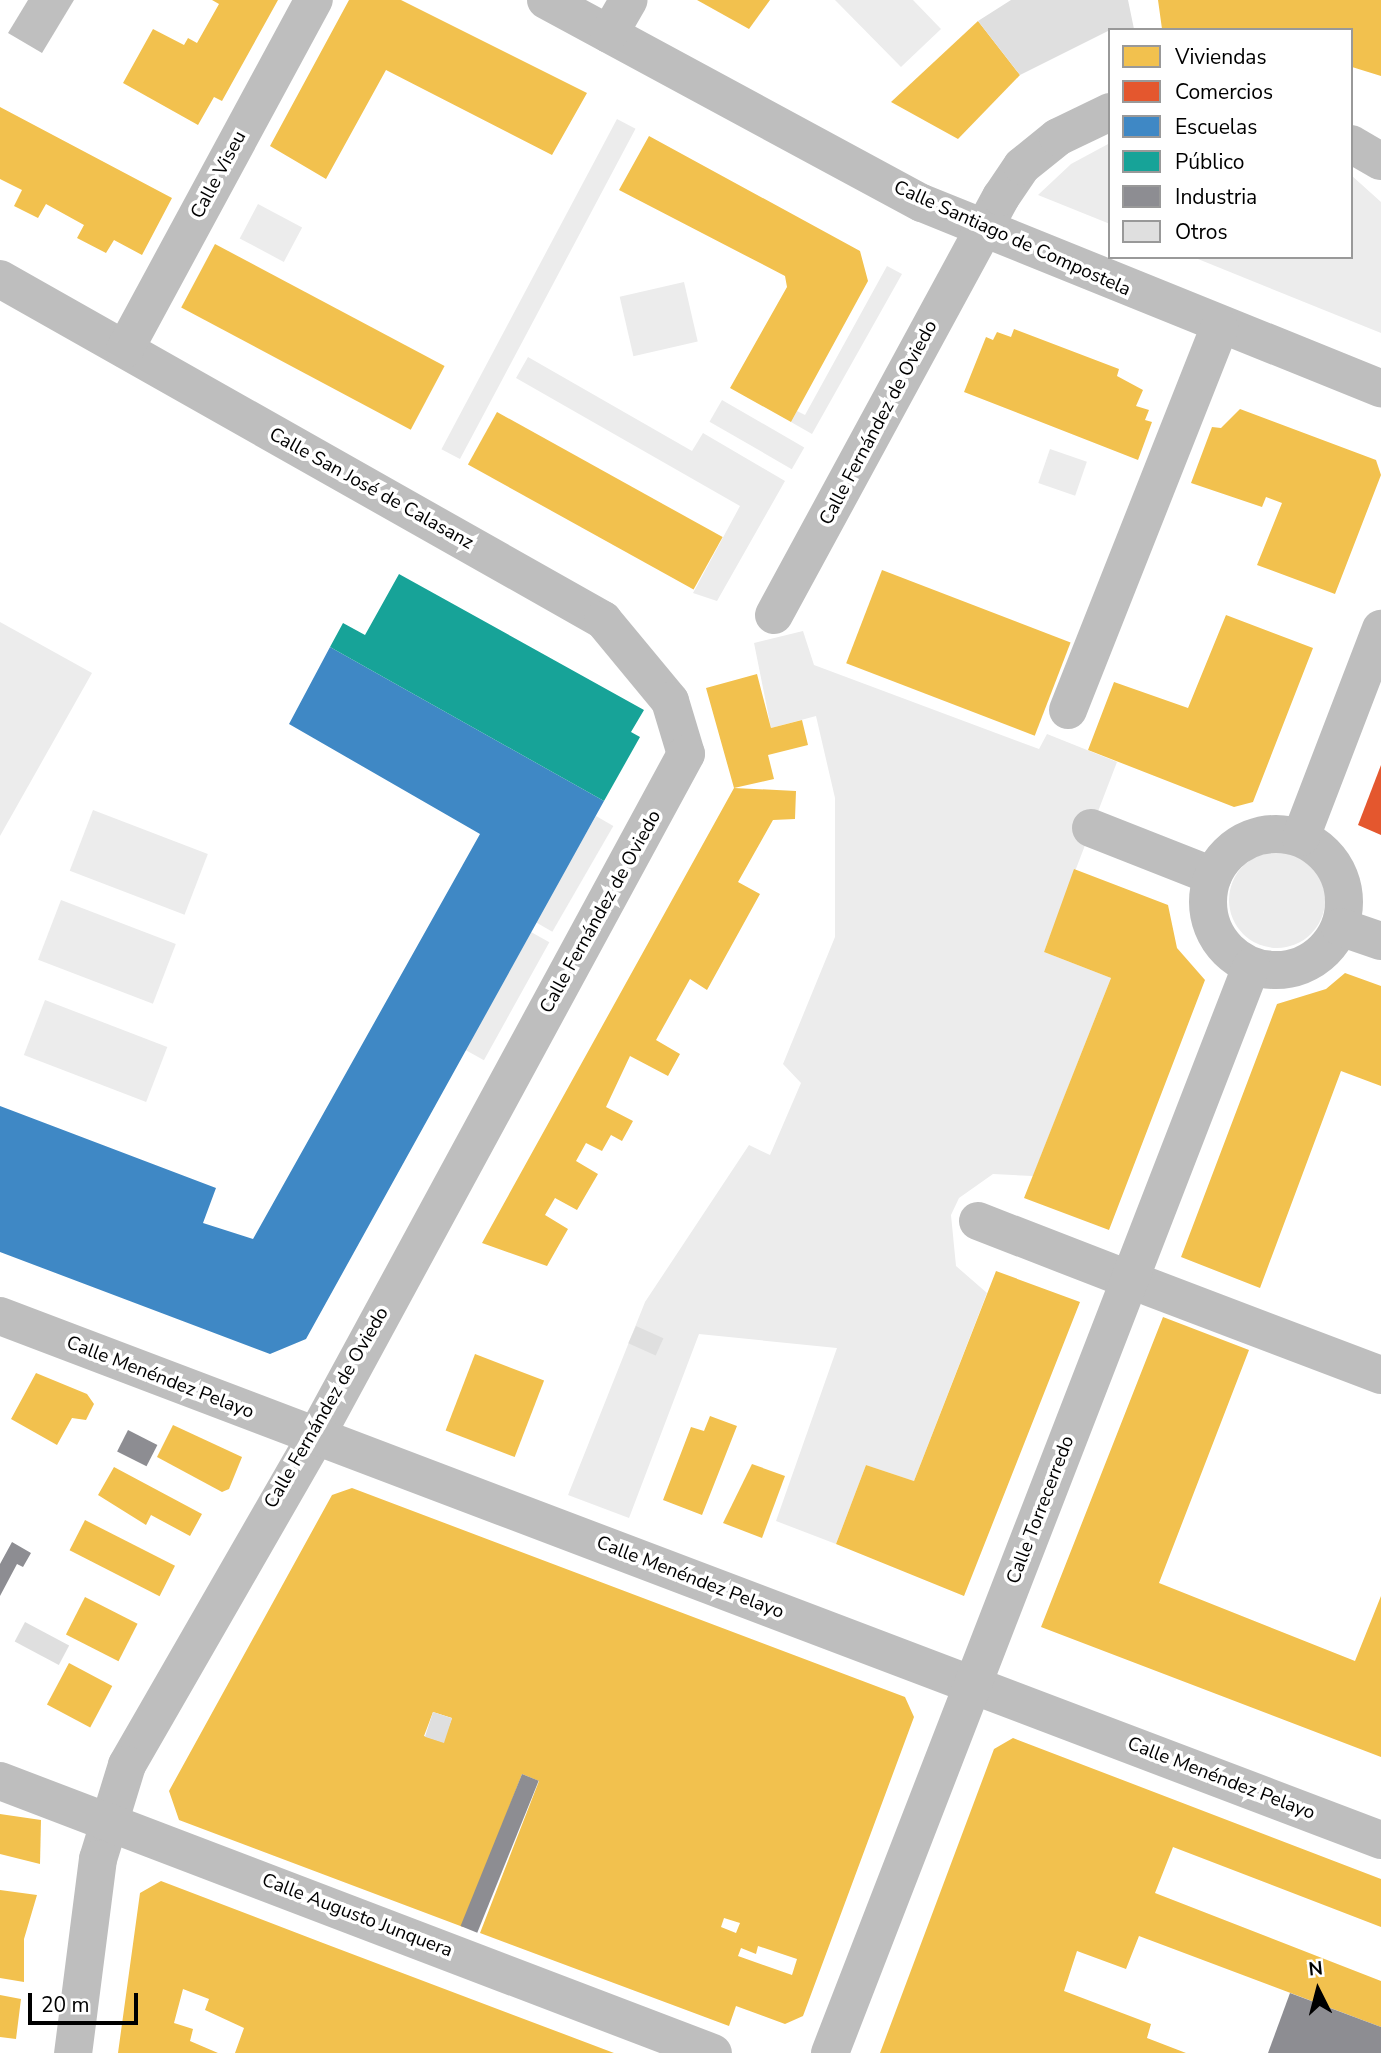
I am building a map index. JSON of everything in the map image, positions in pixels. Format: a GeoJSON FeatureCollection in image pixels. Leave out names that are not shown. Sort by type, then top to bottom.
{"type":"FeatureCollection","features":[{"type":"Feature","properties":{"kind":"street","name":"Calle Viseu"},"geometry":{"type":"LineString","coordinates":[[125,349],[314,0]]}},
{"type":"Feature","properties":{"kind":"street","name":"Calle Santiago de Compostela"},"geometry":{"type":"LineString","coordinates":[[546,0],[983,230],[1219,328],[1381,388]]}},
{"type":"Feature","properties":{"kind":"street"},"geometry":{"type":"LineString","coordinates":[[609,33],[629,0]]}},
{"type":"Feature","properties":{"kind":"street","name":"Calle Fernández de Oviedo"},"geometry":{"type":"LineString","coordinates":[[774,615],[983,230],[1022,166],[1058,137],[1108,113]]}},
{"type":"Feature","properties":{"kind":"street","name":"Calle San José de Calasanz"},"geometry":{"type":"LineString","coordinates":[[0,279],[603,620],[670,701],[685,754]]}},
{"type":"Feature","properties":{"kind":"street"},"geometry":{"type":"LineString","coordinates":[[1069,710],[1219,328]]}},
{"type":"Feature","properties":{"kind":"street"},"geometry":{"type":"LineString","coordinates":[[1301,838],[1381,629]]}},
{"type":"Feature","properties":{"kind":"street","name":"Calle Fernández de Oviedo"},"geometry":{"type":"LineString","coordinates":[[73,2053],[107,1820],[127,1765],[315,1438],[685,754]]}},
{"type":"Feature","properties":{"kind":"street"},"geometry":{"type":"LineString","coordinates":[[1091,828],[1213,876]]}},
{"type":"Feature","properties":{"kind":"street"},"geometry":{"type":"LineString","coordinates":[[1260,835],[1301,838],[1320,849],[1343,885],[1340,927],[1329,945],[1294,968],[1251,967],[1214,928],[1208,897],[1213,876],[1224,858],[1260,835]]}},
{"type":"Feature","properties":{"kind":"street"},"geometry":{"type":"LineString","coordinates":[[1340,927],[1381,941]]}},
{"type":"Feature","properties":{"kind":"street","name":"Calle Torrecerredo"},"geometry":{"type":"LineString","coordinates":[[830,2053],[1251,967]]}},
{"type":"Feature","properties":{"kind":"street"},"geometry":{"type":"LineString","coordinates":[[978,1221],[1112,1273]]}},
{"type":"Feature","properties":{"kind":"street"},"geometry":{"type":"LineString","coordinates":[[1149,1287],[1381,1375]]}},
{"type":"Feature","properties":{"kind":"street","name":"Calle Menéndez Pelayo"},"geometry":{"type":"LineString","coordinates":[[1,1322],[1381,1840]]}},
{"type":"Feature","properties":{"kind":"street","name":"Calle Augusto Junquera"},"geometry":{"type":"LineString","coordinates":[[0,1781],[713,2053]]}},
{"type":"Feature","properties":{"kind":"shaded area"},"geometry":{"type":"Polygon","coordinates":[[[28,0],[74,0],[42,53],[8,33],[28,0]]]}},
{"type":"Feature","properties":{"kind":"shaded area"},"geometry":{"type":"Polygon","coordinates":[[[835,0],[913,0],[941,29],[901,67],[835,0]]]}},
{"type":"Feature","properties":{"kind":"shaded area"},"geometry":{"type":"Polygon","coordinates":[[[617,119],[636,129],[460,459],[441,449],[617,119]]]}},
{"type":"Feature","properties":{"kind":"shaded area"},"geometry":{"type":"Polygon","coordinates":[[[1108,144],[1108,223],[1038,195],[1071,164],[1108,144]]]}},
{"type":"Feature","properties":{"kind":"shaded area"},"geometry":{"type":"Polygon","coordinates":[[[1353,177],[1381,202],[1381,333],[1198,259],[1353,259],[1353,177]]]}},
{"type":"Feature","properties":{"kind":"shaded area"},"geometry":{"type":"Polygon","coordinates":[[[258,204],[302,227],[284,262],[240,238],[258,204]]]}},
{"type":"Feature","properties":{"kind":"shaded area"},"geometry":{"type":"Polygon","coordinates":[[[887,266],[902,274],[812,434],[791,422],[797,411],[805,415],[887,266]]]}},
{"type":"Feature","properties":{"kind":"shaded area"},"geometry":{"type":"Polygon","coordinates":[[[684,282],[698,341],[633,356],[620,297],[684,282]]]}},
{"type":"Feature","properties":{"kind":"shaded area"},"geometry":{"type":"Polygon","coordinates":[[[528,357],[692,451],[703,433],[785,481],[717,601],[693,593],[740,506],[516,378],[528,357]]]}},
{"type":"Feature","properties":{"kind":"shaded area"},"geometry":{"type":"Polygon","coordinates":[[[722,400],[804,447],[792,469],[710,422],[722,400]]]}},
{"type":"Feature","properties":{"kind":"shaded area"},"geometry":{"type":"Polygon","coordinates":[[[1050,449],[1087,462],[1075,496],[1038,483],[1050,449]]]}},
{"type":"Feature","properties":{"kind":"shaded area"},"geometry":{"type":"Polygon","coordinates":[[[0,622],[92,673],[0,836],[0,622]]]}},
{"type":"Feature","properties":{"kind":"shaded area"},"geometry":{"type":"Polygon","coordinates":[[[803,631],[814,665],[1039,749],[1047,734],[1117,762],[1044,952],[1111,978],[1033,1176],[993,1174],[959,1198],[951,1215],[956,1266],[987,1293],[914,1481],[866,1465],[836,1544],[776,1521],[837,1348],[699,1334],[629,1518],[568,1495],[645,1302],[749,1145],[770,1155],[801,1083],[783,1064],[835,937],[835,798],[816,716],[771,728],[754,643],[803,631]]]}},
{"type":"Feature","properties":{"kind":"shaded area"},"geometry":{"type":"Polygon","coordinates":[[[93,810],[208,854],[185,915],[70,871],[93,810]]]}},
{"type":"Feature","properties":{"kind":"shaded area"},"geometry":{"type":"Polygon","coordinates":[[[596,816],[613,826],[552,932],[535,922],[596,816]]]}},
{"type":"Feature","properties":{"kind":"shaded area"},"geometry":{"type":"Polygon","coordinates":[[[1268,852],[1286,852],[1304,860],[1317,873],[1325,891],[1322,919],[1304,940],[1286,948],[1268,948],[1250,940],[1237,927],[1229,909],[1229,891],[1237,873],[1250,860],[1268,852]]]}},
{"type":"Feature","properties":{"kind":"shaded area"},"geometry":{"type":"Polygon","coordinates":[[[61,900],[176,944],[153,1004],[38,960],[61,900]]]}},
{"type":"Feature","properties":{"kind":"shaded area"},"geometry":{"type":"Polygon","coordinates":[[[531,932],[549,942],[484,1060],[466,1050],[531,932]]]}},
{"type":"Feature","properties":{"kind":"shaded area"},"geometry":{"type":"Polygon","coordinates":[[[45,1000],[167,1047],[146,1102],[24,1055],[45,1000]]]}},
{"type":"Feature","properties":{"kind":"building: Viviendas"},"geometry":{"type":"Polygon","coordinates":[[[212,0],[278,0],[222,101],[214,97],[198,125],[123,83],[153,29],[184,45],[188,38],[197,43],[219,4],[212,0]]]}},
{"type":"Feature","properties":{"kind":"building: Viviendas"},"geometry":{"type":"Polygon","coordinates":[[[349,0],[401,0],[587,93],[552,155],[386,70],[326,179],[270,146],[349,0]]]}},
{"type":"Feature","properties":{"kind":"building: Viviendas"},"geometry":{"type":"Polygon","coordinates":[[[697,0],[770,0],[749,29],[697,0]]]}},
{"type":"Feature","properties":{"kind":"building: Viviendas"},"geometry":{"type":"Polygon","coordinates":[[[1158,0],[1381,0],[1381,76],[1353,67],[1353,28],[1162,28],[1158,0]]]}},
{"type":"Feature","properties":{"kind":"building: Viviendas"},"geometry":{"type":"Polygon","coordinates":[[[978,21],[1020,75],[958,139],[891,102],[978,21]]]}},
{"type":"Feature","properties":{"kind":"building: Viviendas"},"geometry":{"type":"Polygon","coordinates":[[[0,107],[172,198],[142,255],[114,240],[106,253],[77,238],[84,225],[46,204],[38,218],[14,206],[22,190],[0,179],[0,107]]]}},
{"type":"Feature","properties":{"kind":"building: Viviendas"},"geometry":{"type":"Polygon","coordinates":[[[649,136],[860,251],[868,281],[791,422],[730,388],[787,287],[785,276],[619,190],[649,136]]]}},
{"type":"Feature","properties":{"kind":"building: Viviendas"},"geometry":{"type":"Polygon","coordinates":[[[215,244],[445,366],[411,430],[181,308],[215,244]]]}},
{"type":"Feature","properties":{"kind":"building: Viviendas"},"geometry":{"type":"Polygon","coordinates":[[[1014,329],[1119,369],[1117,376],[1143,390],[1136,406],[1149,410],[1145,420],[1152,422],[1138,460],[964,392],[986,337],[993,340],[997,332],[1011,337],[1014,329]]]}},
{"type":"Feature","properties":{"kind":"building: Viviendas"},"geometry":{"type":"Polygon","coordinates":[[[1240,409],[1376,460],[1381,475],[1335,594],[1257,565],[1282,503],[1266,497],[1262,507],[1191,483],[1212,427],[1221,428],[1240,409]]]}},
{"type":"Feature","properties":{"kind":"building: Viviendas"},"geometry":{"type":"Polygon","coordinates":[[[497,412],[723,537],[694,590],[468,464],[497,412]]]}},
{"type":"Feature","properties":{"kind":"building: Viviendas"},"geometry":{"type":"Polygon","coordinates":[[[882,570],[1071,642],[1035,736],[846,663],[882,570]]]}},
{"type":"Feature","properties":{"kind":"building: Viviendas"},"geometry":{"type":"Polygon","coordinates":[[[1226,615],[1313,648],[1253,802],[1234,807],[1088,750],[1114,682],[1188,708],[1226,615]]]}},
{"type":"Feature","properties":{"kind":"building: Viviendas"},"geometry":{"type":"Polygon","coordinates":[[[757,674],[771,728],[802,720],[808,745],[768,755],[774,779],[734,788],[706,688],[757,674]]]}},
{"type":"Feature","properties":{"kind":"building: Viviendas"},"geometry":{"type":"Polygon","coordinates":[[[734,788],[796,791],[795,819],[773,820],[738,882],[760,894],[707,990],[690,979],[656,1040],[680,1054],[668,1076],[630,1056],[606,1107],[633,1121],[622,1141],[611,1135],[602,1151],[586,1143],[576,1161],[598,1174],[577,1210],[555,1198],[545,1215],[568,1229],[547,1266],[482,1243],[734,788]]]}},
{"type":"Feature","properties":{"kind":"building: Viviendas"},"geometry":{"type":"Polygon","coordinates":[[[1074,869],[1168,905],[1177,948],[1205,980],[1109,1230],[1024,1198],[1111,978],[1044,952],[1074,869]]]}},
{"type":"Feature","properties":{"kind":"building: Viviendas"},"geometry":{"type":"Polygon","coordinates":[[[1345,973],[1381,986],[1381,1086],[1341,1071],[1260,1288],[1181,1257],[1277,1004],[1326,989],[1345,973]]]}},
{"type":"Feature","properties":{"kind":"building: Viviendas"},"geometry":{"type":"Polygon","coordinates":[[[996,1271],[1080,1302],[964,1596],[836,1544],[866,1465],[914,1481],[996,1271]]]}},
{"type":"Feature","properties":{"kind":"building: Viviendas"},"geometry":{"type":"Polygon","coordinates":[[[1163,1317],[1249,1350],[1159,1583],[1355,1661],[1381,1596],[1381,1757],[1041,1627],[1163,1317]]]}},
{"type":"Feature","properties":{"kind":"building: Viviendas"},"geometry":{"type":"Polygon","coordinates":[[[475,1354],[544,1381],[515,1457],[446,1431],[475,1354]]]}},
{"type":"Feature","properties":{"kind":"building: Viviendas"},"geometry":{"type":"Polygon","coordinates":[[[36,1373],[87,1394],[94,1404],[86,1420],[72,1418],[57,1445],[11,1419],[36,1373]]]}},
{"type":"Feature","properties":{"kind":"building: Viviendas"},"geometry":{"type":"Polygon","coordinates":[[[710,1416],[737,1426],[702,1515],[663,1500],[691,1427],[704,1431],[710,1416]]]}},
{"type":"Feature","properties":{"kind":"building: Viviendas"},"geometry":{"type":"Polygon","coordinates":[[[173,1425],[242,1457],[229,1489],[222,1492],[157,1457],[173,1425]]]}},
{"type":"Feature","properties":{"kind":"building: Viviendas"},"geometry":{"type":"Polygon","coordinates":[[[752,1464],[785,1476],[762,1538],[723,1523],[752,1464]]]}},
{"type":"Feature","properties":{"kind":"building: Viviendas"},"geometry":{"type":"Polygon","coordinates":[[[114,1467],[202,1514],[190,1536],[151,1515],[146,1525],[98,1495],[114,1467]]]}},
{"type":"Feature","properties":{"kind":"building: Viviendas"},"geometry":{"type":"Polygon","coordinates":[[[352,1488],[905,1697],[914,1717],[803,2016],[785,2024],[736,2006],[729,2026],[480,1933],[539,1781],[522,1774],[463,1927],[179,1820],[169,1791],[332,1495],[352,1488]],[[433,1712],[424,1736],[443,1742],[452,1718],[433,1712]],[[724,1918],[721,1927],[736,1933],[740,1923],[724,1918]],[[758,1946],[756,1954],[741,1948],[738,1956],[792,1975],[797,1959],[758,1946]]]}},
{"type":"Feature","properties":{"kind":"building: Viviendas"},"geometry":{"type":"Polygon","coordinates":[[[85,1520],[175,1566],[160,1596],[70,1550],[85,1520]]]}},
{"type":"Feature","properties":{"kind":"building: Viviendas"},"geometry":{"type":"Polygon","coordinates":[[[85,1597],[138,1624],[119,1661],[66,1634],[85,1597]]]}},
{"type":"Feature","properties":{"kind":"building: Viviendas"},"geometry":{"type":"Polygon","coordinates":[[[69,1663],[112,1686],[90,1728],[47,1704],[69,1663]]]}},
{"type":"Feature","properties":{"kind":"building: Viviendas"},"geometry":{"type":"Polygon","coordinates":[[[1013,1738],[1381,1879],[1381,1927],[1173,1847],[1155,1893],[1381,1981],[1381,2027],[1139,1936],[1126,1969],[1077,1951],[1064,1991],[1151,2024],[1147,2038],[1186,2053],[880,2053],[994,1749],[1013,1738]]]}},
{"type":"Feature","properties":{"kind":"building: Viviendas"},"geometry":{"type":"Polygon","coordinates":[[[0,1814],[41,1820],[40,1864],[0,1854],[0,1814]]]}},
{"type":"Feature","properties":{"kind":"building: Viviendas"},"geometry":{"type":"Polygon","coordinates":[[[161,1881],[614,2053],[235,2053],[244,2028],[205,2010],[209,1999],[183,1989],[174,2023],[193,2029],[190,2041],[218,2053],[118,2053],[140,1893],[161,1881]]]}},
{"type":"Feature","properties":{"kind":"building: Viviendas"},"geometry":{"type":"Polygon","coordinates":[[[0,1890],[37,1895],[24,1939],[24,1982],[0,1978],[0,1890]]]}},
{"type":"Feature","properties":{"kind":"building: Viviendas"},"geometry":{"type":"Polygon","coordinates":[[[0,1995],[21,1999],[16,2039],[0,2037],[0,1995]]]}},
{"type":"Feature","properties":{"kind":"building: Comercios"},"geometry":{"type":"Polygon","coordinates":[[[1381,765],[1381,835],[1358,825],[1381,765]]]}},
{"type":"Feature","properties":{"kind":"building: Escuelas"},"geometry":{"type":"Polygon","coordinates":[[[330,647],[604,801],[306,1339],[270,1354],[0,1252],[0,1106],[216,1188],[203,1223],[253,1239],[480,834],[289,724],[330,647]]]}},
{"type":"Feature","properties":{"kind":"building: Público"},"geometry":{"type":"Polygon","coordinates":[[[399,574],[644,710],[631,732],[640,737],[604,801],[330,647],[343,623],[365,635],[399,574]]]}},
{"type":"Feature","properties":{"kind":"building: Industria"},"geometry":{"type":"Polygon","coordinates":[[[128,1430],[157,1445],[147,1466],[117,1451],[128,1430]]]}},
{"type":"Feature","properties":{"kind":"building: Industria"},"geometry":{"type":"Polygon","coordinates":[[[12,1542],[31,1553],[23,1567],[17,1564],[0,1596],[0,1564],[12,1542]]]}},
{"type":"Feature","properties":{"kind":"building: Industria"},"geometry":{"type":"Polygon","coordinates":[[[522,1774],[539,1781],[477,1933],[461,1926],[522,1774]]]}},
{"type":"Feature","properties":{"kind":"building: Industria"},"geometry":{"type":"Polygon","coordinates":[[[1290,1993],[1381,2027],[1381,2053],[1268,2053],[1290,1993]]]}},
{"type":"Feature","properties":{"kind":"building: Otros"},"geometry":{"type":"Polygon","coordinates":[[[1011,0],[1128,0],[1134,28],[1108,28],[1108,31],[1020,75],[978,21],[1011,0]]]}},
{"type":"Feature","properties":{"kind":"building: Otros"},"geometry":{"type":"Polygon","coordinates":[[[636,1326],[663,1338],[656,1356],[628,1343],[636,1326]]]}},
{"type":"Feature","properties":{"kind":"building: Otros"},"geometry":{"type":"Polygon","coordinates":[[[25,1622],[69,1645],[59,1665],[15,1641],[25,1622]]]}},
{"type":"Feature","properties":{"kind":"building: Otros"},"geometry":{"type":"Polygon","coordinates":[[[433,1712],[452,1718],[444,1743],[425,1737],[433,1712]]]}}]}
